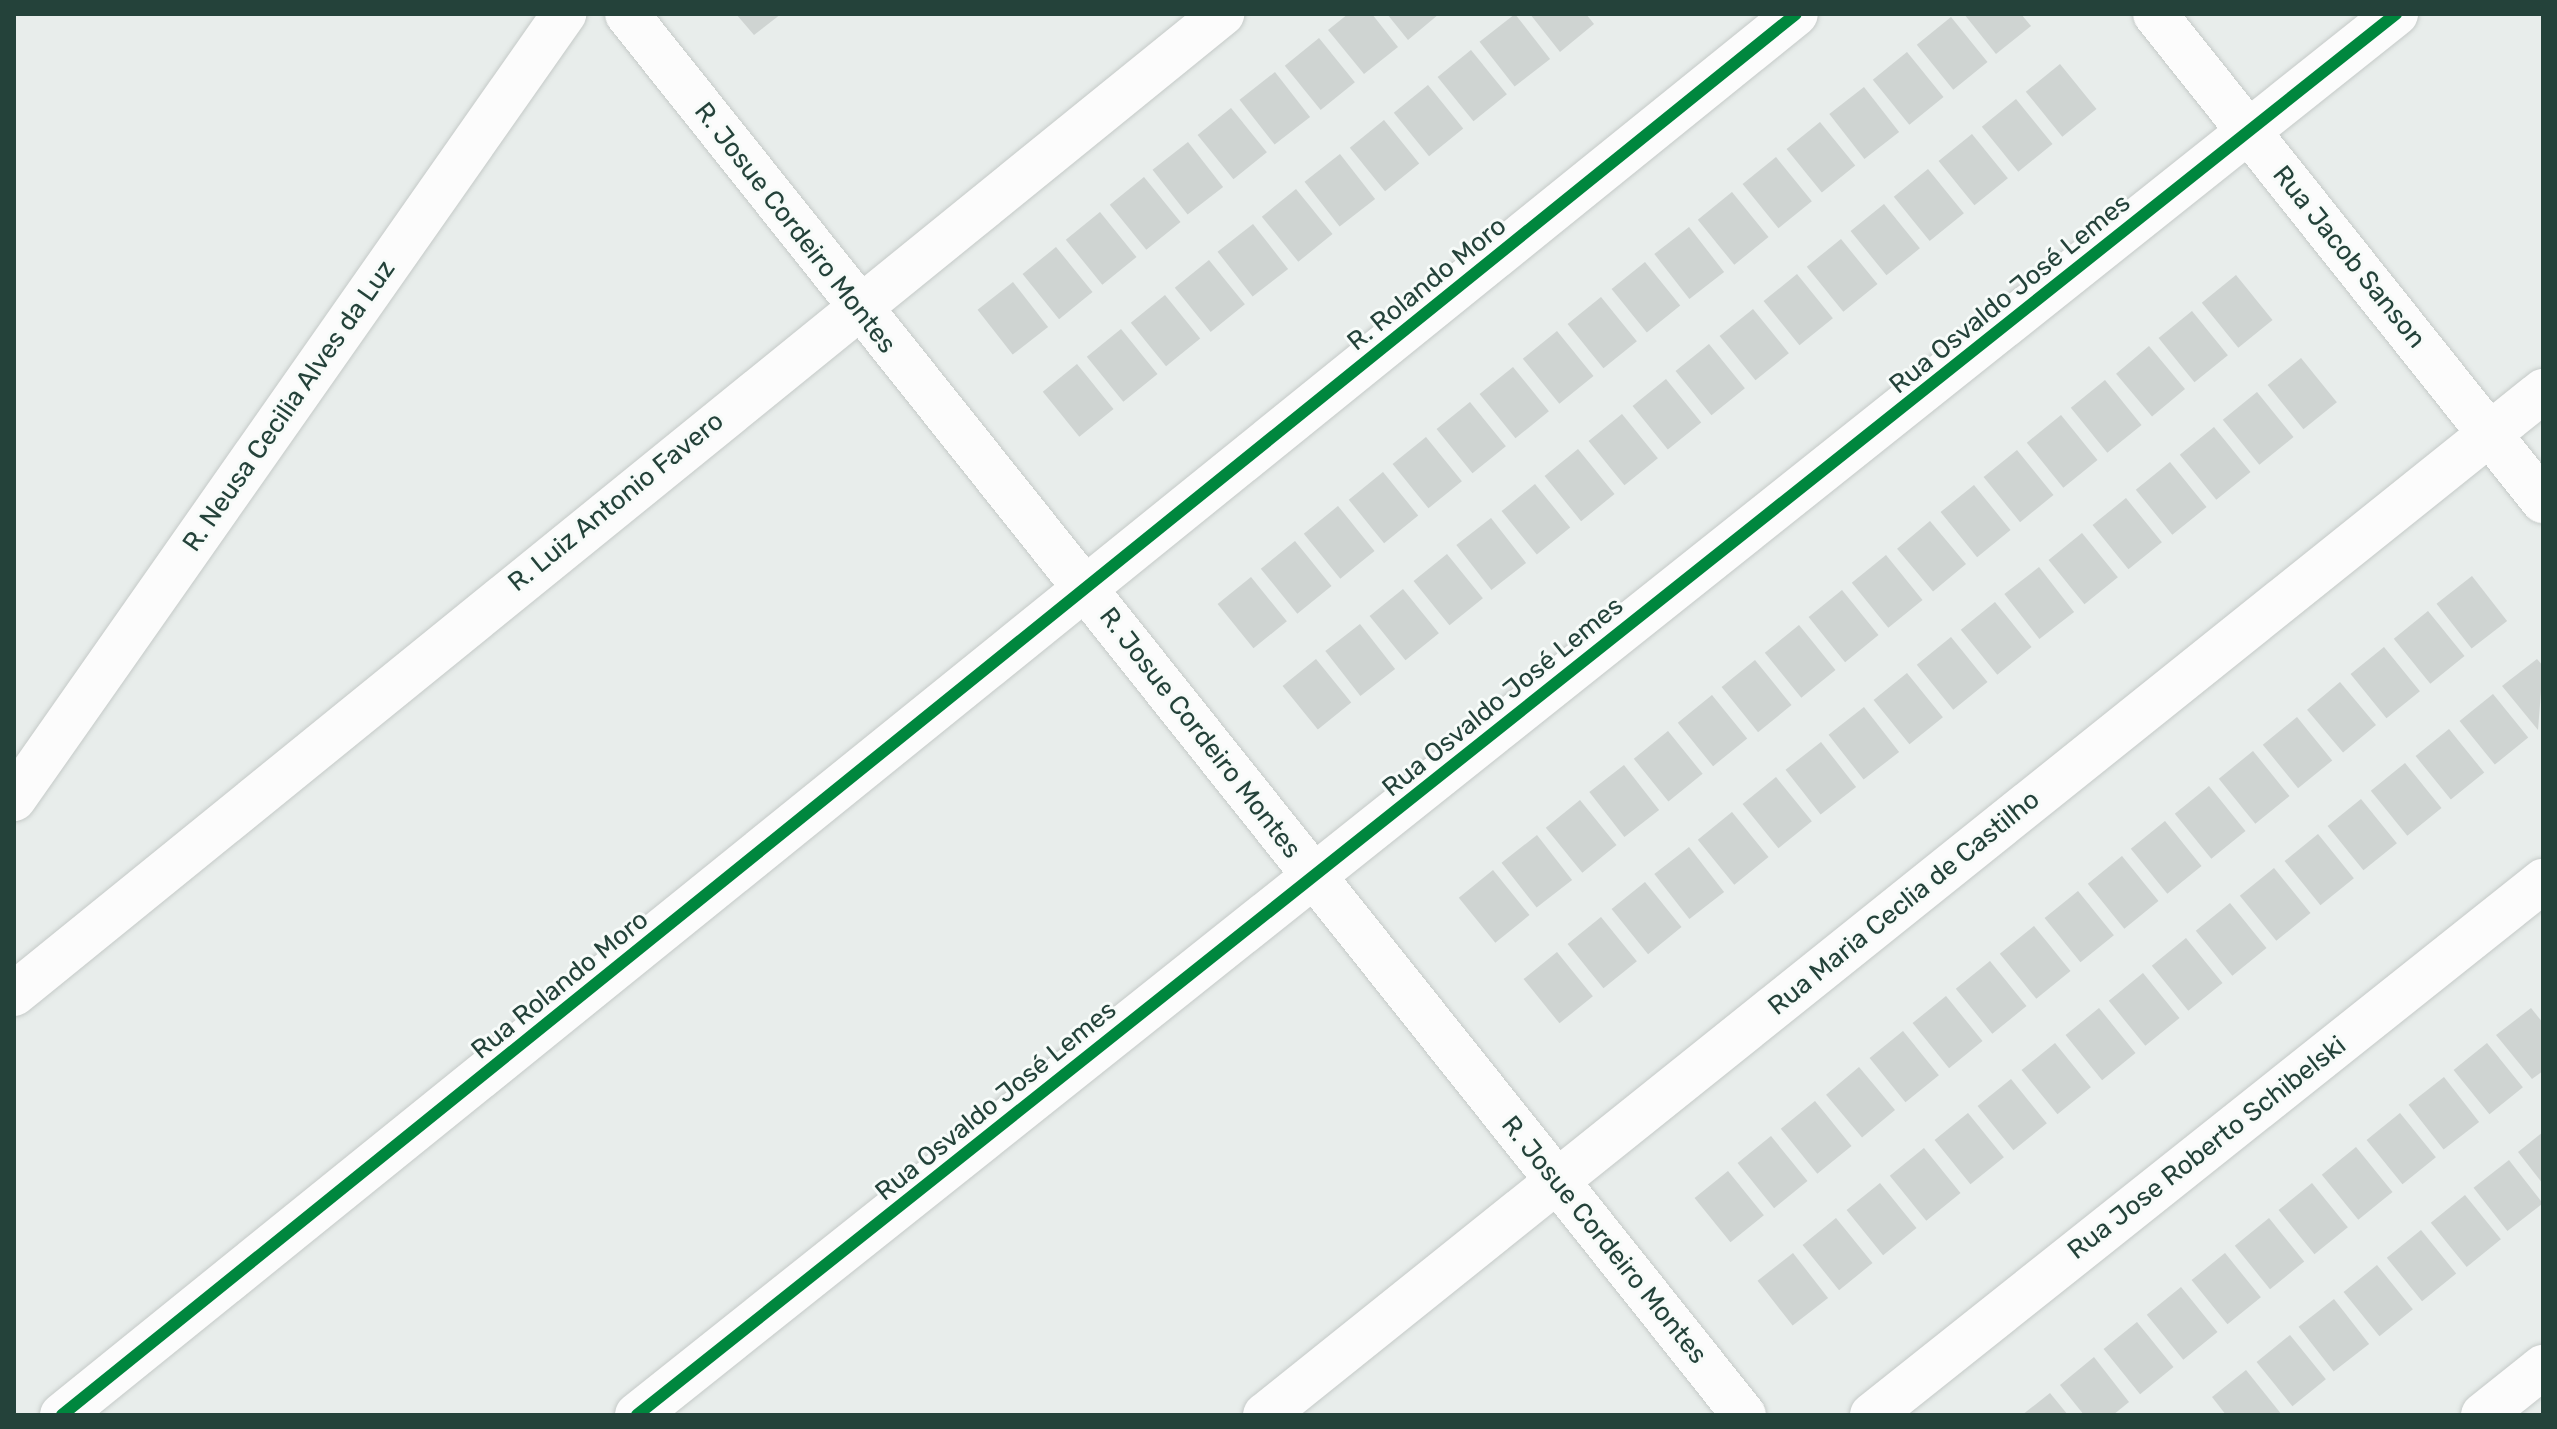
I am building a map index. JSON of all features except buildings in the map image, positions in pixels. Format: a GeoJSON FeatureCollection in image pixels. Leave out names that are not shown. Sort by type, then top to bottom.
{"type":"FeatureCollection","features":[{"type":"Feature","properties":{"kind":"street","name":"R. Neusa Cecilia Alves da Luz"},"geometry":{"type":"LineString","coordinates":[[14,799],[564,14]]}},
{"type":"Feature","properties":{"kind":"street","name":"R. Josue Cordeiro Montes"},"geometry":{"type":"LineString","coordinates":[[627,14],[855,307],[1086,588],[1744,1415]]}},
{"type":"Feature","properties":{"kind":"street","name":"R. Luiz Antonio Favero"},"geometry":{"type":"LineString","coordinates":[[14,994],[855,307],[1222,14]]}},
{"type":"Feature","properties":{"kind":"street","name":"R. Rolando Moro"},"geometry":{"type":"LineString","coordinates":[[1086,588],[1796,14]]}},
{"type":"Feature","properties":{"kind":"street","name":"Rua Jacob Sanson"},"geometry":{"type":"LineString","coordinates":[[2155,14],[2543,501]]}},
{"type":"Feature","properties":{"kind":"street","name":"Rua Osvaldo José Lemes"},"geometry":{"type":"LineString","coordinates":[[637,1415],[2396,14]]}},
{"type":"Feature","properties":{"kind":"street","name":"Rua Maria Ceclia de Castilho"},"geometry":{"type":"LineString","coordinates":[[1265,1415],[2543,391]]}},
{"type":"Feature","properties":{"kind":"street","name":"Rua Rolando Moro"},"geometry":{"type":"LineString","coordinates":[[62,1415],[1086,588]]}},
{"type":"Feature","properties":{"kind":"street","name":"Rua Jose Roberto Schibelski"},"geometry":{"type":"LineString","coordinates":[[1872,1415],[2543,881]]}},
{"type":"Feature","properties":{"kind":"street"},"geometry":{"type":"LineString","coordinates":[[2483,1415],[2543,1367]]}},
{"type":"Feature","properties":{"kind":"cycle path"},"geometry":{"type":"LineString","coordinates":[[62,1415],[1796,14]]}},
{"type":"Feature","properties":{"kind":"cycle path"},"geometry":{"type":"LineString","coordinates":[[637,1415],[2396,14]]}}]}
